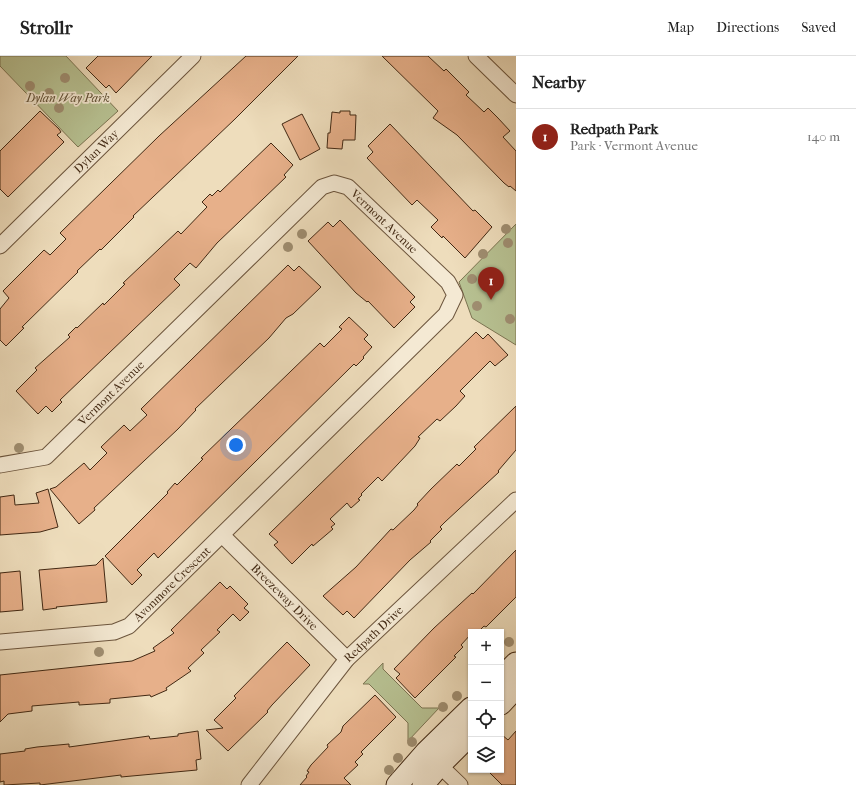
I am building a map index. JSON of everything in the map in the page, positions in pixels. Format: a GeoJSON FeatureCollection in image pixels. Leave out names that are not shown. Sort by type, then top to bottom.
{"type":"FeatureCollection","features":[{"type":"Feature","properties":{"kind":"street","name":"Dylan Way"},"geometry":{"type":"LineString","coordinates":[[0,246],[193,56]]}},
{"type":"Feature","properties":{"kind":"street"},"geometry":{"type":"LineString","coordinates":[[476,56],[516,95]]}},
{"type":"Feature","properties":{"kind":"street","name":"Vermont Avenue"},"geometry":{"type":"LineString","coordinates":[[0,465],[46,457],[322,187],[334,183],[348,187],[448,282],[455,296],[446,314],[222,535]]}},
{"type":"Feature","properties":{"kind":"street","name":"Redpath Drive"},"geometry":{"type":"LineString","coordinates":[[249,785],[347,660],[516,500]]}},
{"type":"Feature","properties":{"kind":"street","name":"Avonmore Crescent"},"geometry":{"type":"LineString","coordinates":[[0,642],[114,632],[129,626],[222,535]]}},
{"type":"Feature","properties":{"kind":"street","name":"Breezeway Drive"},"geometry":{"type":"LineString","coordinates":[[222,535],[347,660]]}},
{"type":"Feature","properties":{"kind":"street"},"geometry":{"type":"LineString","coordinates":[[504,675],[516,663]]}},
{"type":"Feature","properties":{"kind":"street"},"geometry":{"type":"LineString","coordinates":[[504,701],[516,688]]}},
{"type":"Feature","properties":{"kind":"street"},"geometry":{"type":"LineString","coordinates":[[423,785],[433,758],[468,712]]}},
{"type":"Feature","properties":{"kind":"street"},"geometry":{"type":"LineString","coordinates":[[397,785],[433,758],[468,736]]}},
{"type":"Feature","properties":{"kind":"street"},"geometry":{"type":"LineString","coordinates":[[433,758],[460,785]]}},
{"type":"Feature","properties":{"kind":"green space","name":"Dylan Way Park"},"geometry":{"type":"Polygon","coordinates":[[[0,56],[66,56],[118,111],[78,147],[0,66],[0,56]]]}},
{"type":"Feature","properties":{"kind":"green space"},"geometry":{"type":"Polygon","coordinates":[[[516,224],[516,345],[472,318],[459,282],[516,224]]]}},
{"type":"Feature","properties":{"kind":"green space"},"geometry":{"type":"Polygon","coordinates":[[[383,663],[383,669],[422,708],[439,708],[408,741],[408,723],[369,684],[363,684],[383,663]]]}},
{"type":"Feature","properties":{"kind":"building"},"geometry":{"type":"Polygon","coordinates":[[[98,56],[152,56],[116,93],[109,85],[106,88],[86,68],[98,56]]]}},
{"type":"Feature","properties":{"kind":"building"},"geometry":{"type":"Polygon","coordinates":[[[246,56],[298,56],[235,119],[133,216],[134,217],[101,250],[100,249],[77,271],[78,272],[22,327],[24,328],[6,346],[0,340],[0,309],[9,298],[3,291],[44,250],[50,255],[66,239],[60,233],[159,136],[246,56]]]}},
{"type":"Feature","properties":{"kind":"building"},"geometry":{"type":"Polygon","coordinates":[[[382,56],[428,56],[444,71],[446,69],[469,92],[466,95],[484,112],[488,108],[498,118],[510,131],[503,137],[516,151],[516,191],[504,183],[457,135],[433,118],[438,111],[382,56]]]}},
{"type":"Feature","properties":{"kind":"building"},"geometry":{"type":"Polygon","coordinates":[[[40,111],[59,129],[61,132],[57,135],[64,142],[8,197],[0,189],[0,151],[40,111]]]}},
{"type":"Feature","properties":{"kind":"building"},"geometry":{"type":"Polygon","coordinates":[[[340,111],[350,111],[350,115],[356,115],[355,140],[343,140],[342,149],[327,148],[332,112],[340,113],[340,111]]]}},
{"type":"Feature","properties":{"kind":"building"},"geometry":{"type":"Polygon","coordinates":[[[302,114],[320,149],[300,160],[282,124],[302,114]]]}},
{"type":"Feature","properties":{"kind":"building"},"geometry":{"type":"Polygon","coordinates":[[[390,124],[473,211],[475,210],[492,227],[465,258],[443,236],[442,238],[431,227],[438,220],[417,200],[412,205],[367,158],[373,152],[368,146],[390,124]]]}},
{"type":"Feature","properties":{"kind":"building"},"geometry":{"type":"Polygon","coordinates":[[[271,143],[293,165],[284,175],[286,177],[217,243],[196,268],[190,263],[174,279],[180,285],[60,400],[62,402],[52,412],[46,406],[38,414],[16,391],[37,370],[35,368],[70,337],[68,335],[76,327],[77,328],[103,303],[104,305],[125,284],[123,283],[178,231],[181,234],[207,207],[202,202],[210,194],[212,196],[218,190],[220,192],[271,143]]]}},
{"type":"Feature","properties":{"kind":"building"},"geometry":{"type":"Polygon","coordinates":[[[340,220],[415,297],[410,302],[415,307],[394,328],[368,301],[367,302],[356,293],[308,241],[328,222],[333,227],[340,220]]]}},
{"type":"Feature","properties":{"kind":"building"},"geometry":{"type":"Polygon","coordinates":[[[288,265],[294,271],[299,266],[321,287],[293,314],[286,318],[269,338],[195,409],[196,410],[178,429],[79,524],[50,489],[56,487],[84,463],[90,470],[107,453],[101,447],[124,425],[130,431],[147,415],[141,409],[288,265]]]}},
{"type":"Feature","properties":{"kind":"building"},"geometry":{"type":"Polygon","coordinates":[[[349,317],[368,335],[364,339],[372,347],[363,357],[364,358],[356,366],[354,364],[158,558],[154,553],[137,570],[142,575],[132,585],[105,556],[168,493],[167,492],[175,483],[177,485],[203,459],[201,458],[320,343],[324,347],[342,329],[339,327],[349,317]]]}},
{"type":"Feature","properties":{"kind":"building"},"geometry":{"type":"Polygon","coordinates":[[[476,332],[483,339],[488,334],[508,355],[495,366],[490,361],[460,391],[465,396],[456,406],[440,421],[437,419],[418,437],[420,438],[415,446],[382,481],[378,477],[361,494],[362,495],[358,499],[360,500],[351,508],[347,503],[330,519],[335,524],[331,527],[333,529],[313,546],[312,544],[292,564],[274,545],[278,542],[269,534],[476,332]]]}},
{"type":"Feature","properties":{"kind":"building"},"geometry":{"type":"Polygon","coordinates":[[[516,406],[516,450],[498,471],[499,472],[440,527],[442,529],[430,541],[431,542],[410,560],[354,618],[347,611],[343,615],[323,596],[356,567],[391,529],[393,530],[414,510],[418,505],[417,504],[431,489],[457,464],[459,466],[476,449],[474,447],[516,406]]]}},
{"type":"Feature","properties":{"kind":"building"},"geometry":{"type":"Polygon","coordinates":[[[48,489],[58,527],[40,532],[0,535],[0,497],[14,495],[15,505],[39,503],[36,493],[48,489]]]}},
{"type":"Feature","properties":{"kind":"building"},"geometry":{"type":"Polygon","coordinates":[[[516,550],[516,597],[486,627],[484,626],[481,629],[468,629],[468,637],[461,645],[463,647],[454,656],[456,657],[415,698],[396,678],[400,674],[394,669],[434,628],[472,593],[473,594],[516,550]]]}},
{"type":"Feature","properties":{"kind":"building"},"geometry":{"type":"Polygon","coordinates":[[[103,558],[107,602],[56,607],[57,608],[43,610],[39,570],[96,565],[103,558]]]}},
{"type":"Feature","properties":{"kind":"building"},"geometry":{"type":"Polygon","coordinates":[[[20,571],[23,610],[0,612],[0,573],[20,571]]]}},
{"type":"Feature","properties":{"kind":"building"},"geometry":{"type":"Polygon","coordinates":[[[220,582],[227,589],[230,586],[248,604],[244,608],[249,612],[240,621],[233,614],[217,630],[220,632],[201,650],[204,653],[188,668],[191,671],[166,688],[167,690],[151,697],[150,695],[110,699],[110,703],[79,705],[79,702],[32,706],[32,711],[8,714],[0,722],[0,675],[132,661],[155,651],[153,648],[174,633],[171,630],[220,582]]]}},
{"type":"Feature","properties":{"kind":"building"},"geometry":{"type":"Polygon","coordinates":[[[287,642],[310,665],[272,705],[267,711],[268,712],[228,751],[206,730],[223,728],[214,720],[236,698],[234,696],[287,642]]]}},
{"type":"Feature","properties":{"kind":"building"},"geometry":{"type":"Polygon","coordinates":[[[375,695],[396,717],[361,752],[363,754],[355,762],[358,765],[344,778],[351,785],[300,785],[307,777],[306,776],[309,772],[307,771],[311,765],[328,747],[327,745],[341,732],[343,726],[375,695]]]}},
{"type":"Feature","properties":{"kind":"building"},"geometry":{"type":"Polygon","coordinates":[[[198,731],[201,759],[196,760],[197,770],[121,777],[121,775],[40,785],[40,783],[4,785],[4,781],[0,782],[0,754],[25,751],[25,749],[37,747],[69,744],[69,747],[149,736],[150,739],[178,736],[178,734],[198,731]]]}},
{"type":"Feature","properties":{"kind":"building"},"geometry":{"type":"Polygon","coordinates":[[[516,731],[516,785],[502,785],[490,773],[504,773],[504,737],[508,740],[516,731]]]}},
{"type":"Feature","properties":{"kind":"place","name":"Redpath Park"},"geometry":{"type":"Point","coordinates":[491,300]}}]}
